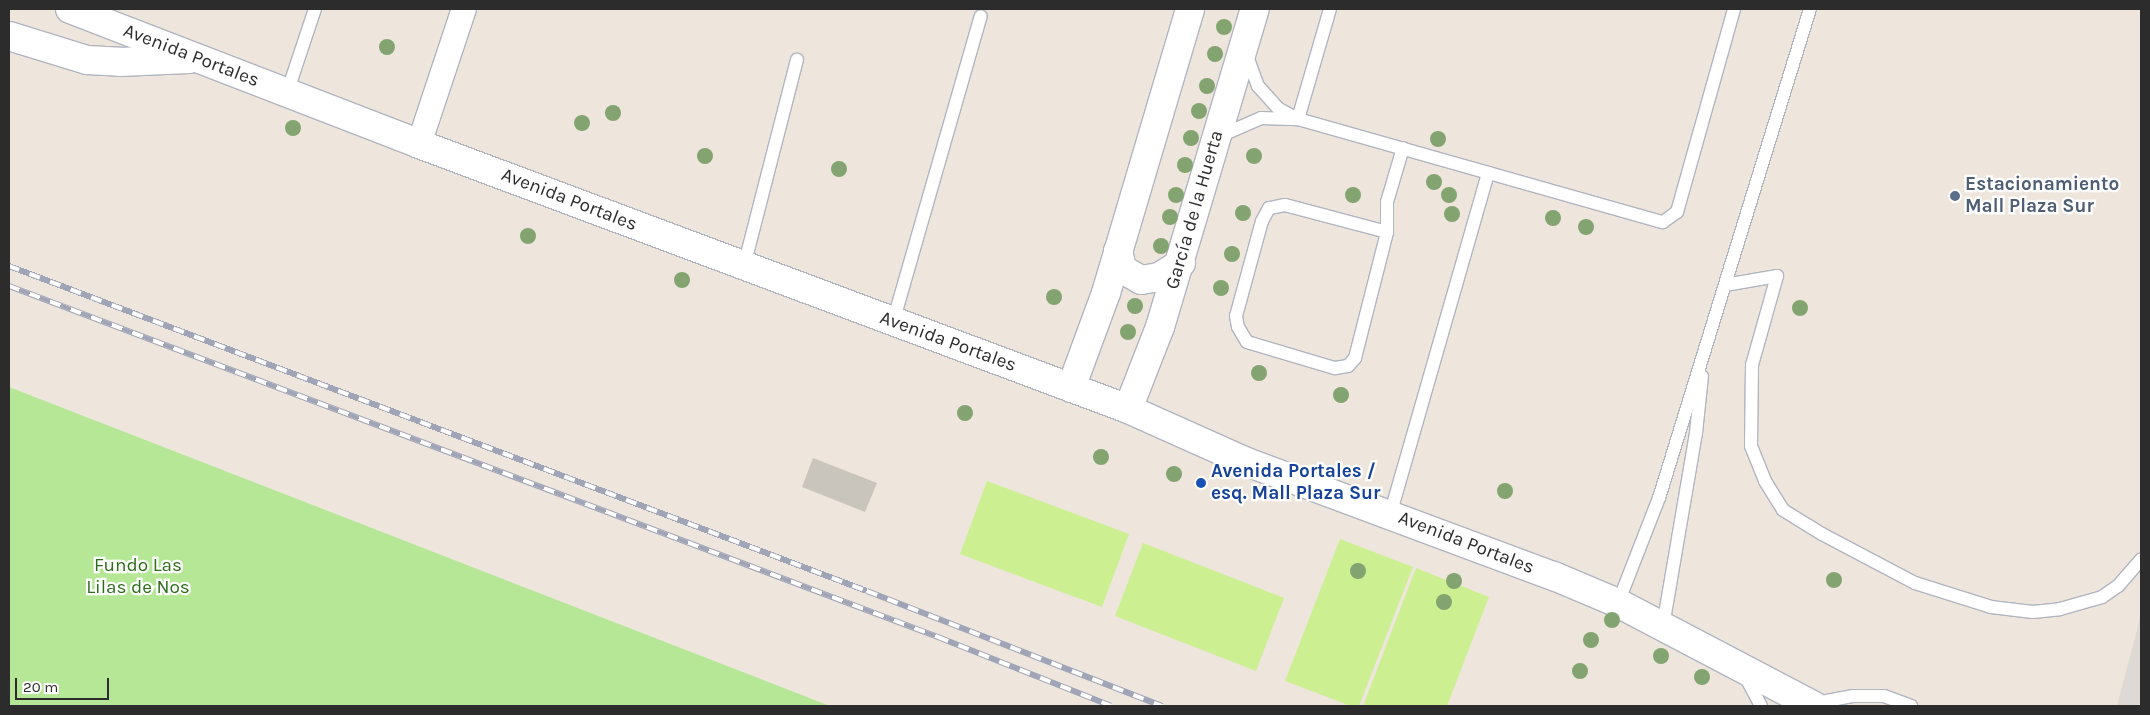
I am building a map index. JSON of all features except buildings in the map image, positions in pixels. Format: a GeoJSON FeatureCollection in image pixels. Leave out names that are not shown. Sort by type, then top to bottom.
{"type":"FeatureCollection","features":[{"type":"Feature","properties":{"kind":"main road","name":"Avenida Portales"},"geometry":{"type":"LineString","coordinates":[[70,9],[419,144],[1128,409],[1244,461],[1618,603],[1812,705]]}},
{"type":"Feature","properties":{"kind":"main road"},"geometry":{"type":"LineString","coordinates":[[1071,388],[1118,251],[1190,9]]}},
{"type":"Feature","properties":{"kind":"main road","name":"García de la Huerta"},"geometry":{"type":"LineString","coordinates":[[1128,409],[1160,327],[1181,263],[1255,9]]}},
{"type":"Feature","properties":{"kind":"main road"},"geometry":{"type":"LineString","coordinates":[[9,36],[62,53],[103,62],[198,58]]}},
{"type":"Feature","properties":{"kind":"main road"},"geometry":{"type":"LineString","coordinates":[[1118,251],[1122,269],[1142,280],[1159,277],[1181,263]]}},
{"type":"Feature","properties":{"kind":"street"},"geometry":{"type":"LineString","coordinates":[[419,144],[464,9]]}},
{"type":"Feature","properties":{"kind":"lane"},"geometry":{"type":"LineString","coordinates":[[287,93],[315,9]]}},
{"type":"Feature","properties":{"kind":"lane"},"geometry":{"type":"LineString","coordinates":[[1298,120],[1330,9]]}},
{"type":"Feature","properties":{"kind":"lane"},"geometry":{"type":"LineString","coordinates":[[1216,139],[1229,130],[1261,118],[1298,120],[1658,222],[1671,218],[1677,212],[1734,9]]}},
{"type":"Feature","properties":{"kind":"lane"},"geometry":{"type":"LineString","coordinates":[[1618,603],[1659,498],[1810,9]]}},
{"type":"Feature","properties":{"kind":"lane"},"geometry":{"type":"LineString","coordinates":[[893,322],[981,16]]}},
{"type":"Feature","properties":{"kind":"lane"},"geometry":{"type":"LineString","coordinates":[[1246,40],[1250,69],[1258,86],[1279,109],[1298,120]]}},
{"type":"Feature","properties":{"kind":"lane"},"geometry":{"type":"LineString","coordinates":[[744,266],[797,60]]}},
{"type":"Feature","properties":{"kind":"lane"},"geometry":{"type":"LineString","coordinates":[[1387,232],[1285,205],[1270,208],[1262,221],[1236,316],[1238,328],[1247,342],[1335,368],[1348,366],[1355,358],[1387,232],[1387,202],[1402,148]]}},
{"type":"Feature","properties":{"kind":"lane"},"geometry":{"type":"LineString","coordinates":[[1390,515],[1488,173]]}},
{"type":"Feature","properties":{"kind":"lane"},"geometry":{"type":"LineString","coordinates":[[1725,285],[1778,276],[1752,365],[1751,446],[1765,481],[1783,510],[1822,534],[1915,583],[1991,607],[2034,612],[2088,601],[2118,586],[2141,560]]}},
{"type":"Feature","properties":{"kind":"lane"},"geometry":{"type":"LineString","coordinates":[[1663,626],[1696,433],[1705,349]]}},
{"type":"Feature","properties":{"kind":"lane"},"geometry":{"type":"LineString","coordinates":[[1739,666],[1761,706]]}},
{"type":"Feature","properties":{"kind":"lane"},"geometry":{"type":"LineString","coordinates":[[1812,705],[1852,696],[1884,696],[1911,706]]}},
{"type":"Feature","properties":{"kind":"green space","name":"Fundo Las Lilas de Nos"},"geometry":{"type":"Polygon","coordinates":[[[9,387],[830,706],[9,706],[9,387]]]}},
{"type":"Feature","properties":{"kind":"green space"},"geometry":{"type":"Polygon","coordinates":[[[987,481],[1129,534],[1102,607],[960,554],[987,481]]]}},
{"type":"Feature","properties":{"kind":"green space"},"geometry":{"type":"Polygon","coordinates":[[[1340,539],[1413,567],[1359,706],[1351,706],[1285,681],[1340,539]]]}},
{"type":"Feature","properties":{"kind":"green space"},"geometry":{"type":"Polygon","coordinates":[[[1143,543],[1284,598],[1256,671],[1115,616],[1143,543]]]}},
{"type":"Feature","properties":{"kind":"green space"},"geometry":{"type":"Polygon","coordinates":[[[1416,568],[1489,597],[1447,706],[1363,706],[1416,568]]]}},
{"type":"Feature","properties":{"kind":"shaded area"},"geometry":{"type":"Polygon","coordinates":[[[2141,606],[2141,706],[2117,706],[2139,622],[2141,606]]]}},
{"type":"Feature","properties":{"kind":"railway"},"geometry":{"type":"LineString","coordinates":[[9,266],[867,591],[1162,706]]}},
{"type":"Feature","properties":{"kind":"railway"},"geometry":{"type":"LineString","coordinates":[[9,286],[938,637],[1111,706]]}},
{"type":"Feature","properties":{"kind":"place","name":"Estacionamiento Mall Plaza Sur"},"geometry":{"type":"Point","coordinates":[1955,196]}},
{"type":"Feature","properties":{"kind":"place","name":"Avenida Portales / esq. Mall Plaza Sur"},"geometry":{"type":"Point","coordinates":[1201,483]}}]}
